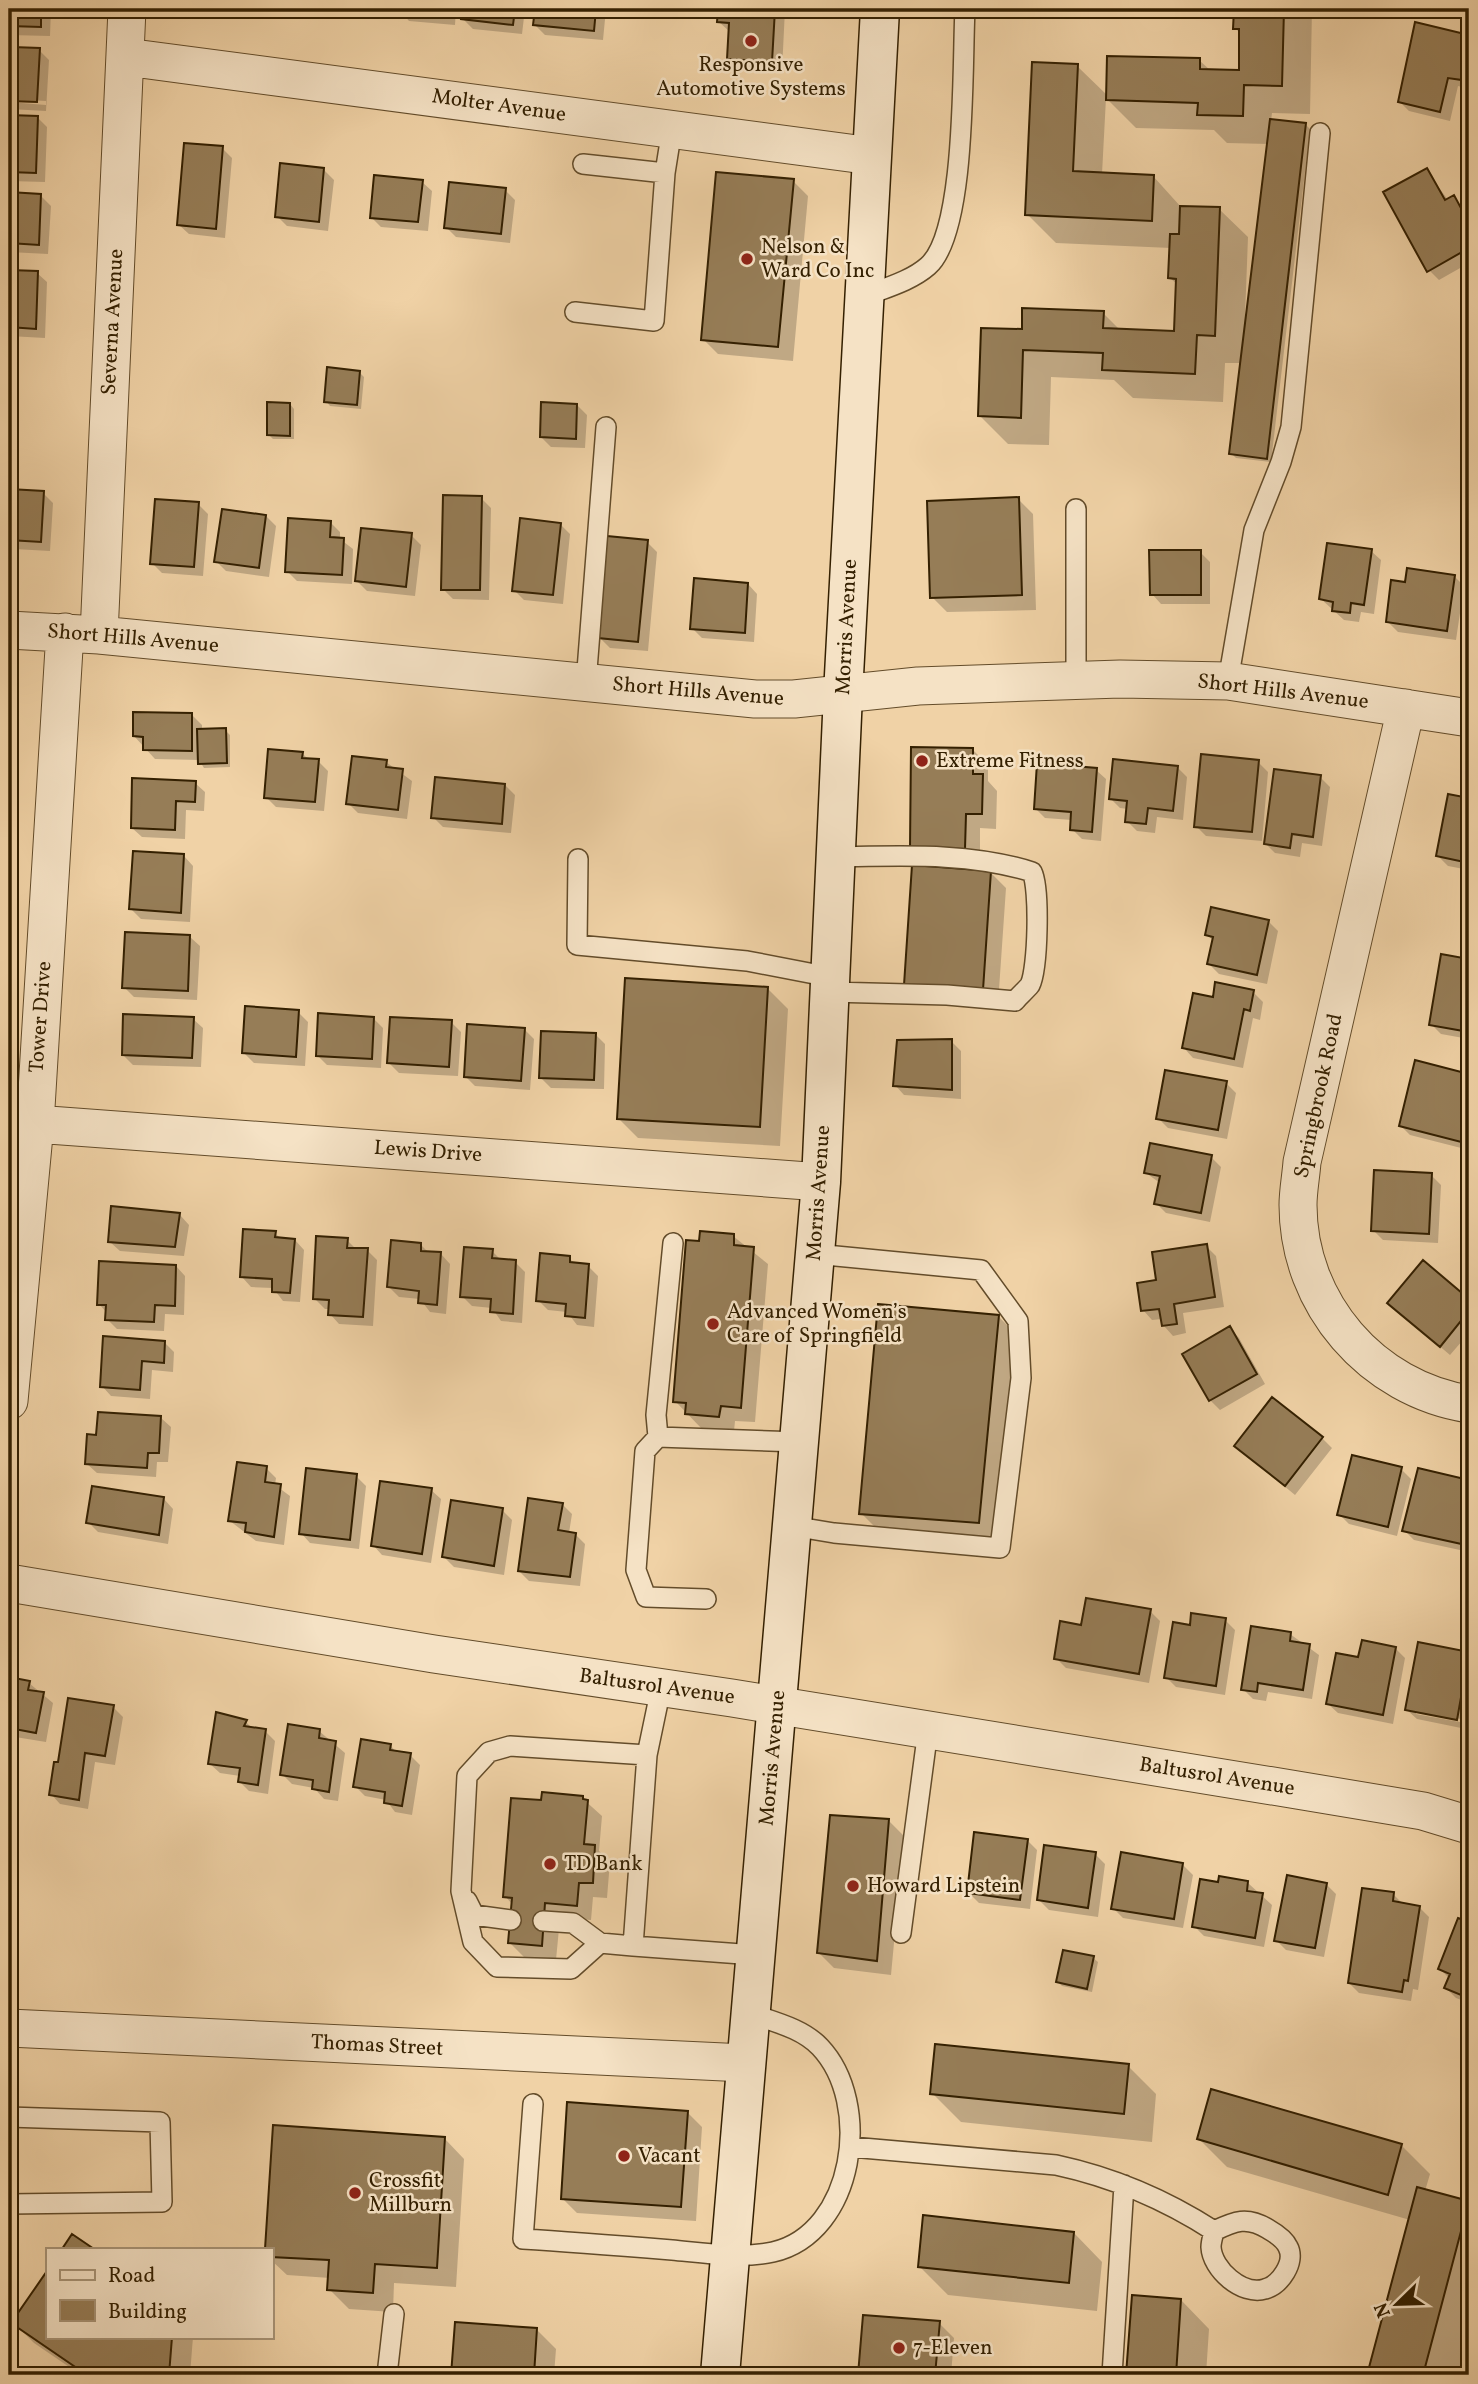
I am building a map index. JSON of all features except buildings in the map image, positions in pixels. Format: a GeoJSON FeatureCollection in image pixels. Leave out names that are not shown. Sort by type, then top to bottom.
{"type":"FeatureCollection","features":[{"type":"Feature","properties":{"kind":"main road","name":"Morris Avenue"},"geometry":{"type":"LineString","coordinates":[[720,2375],[821,1182],[843,694],[880,9]]}},
{"type":"Feature","properties":{"kind":"street","name":"Severna Avenue"},"geometry":{"type":"LineString","coordinates":[[82,634],[126,57],[127,9]]}},
{"type":"Feature","properties":{"kind":"street","name":"Molter Avenue"},"geometry":{"type":"LineString","coordinates":[[126,57],[872,156]]}},
{"type":"Feature","properties":{"kind":"street","name":"Short Hills Avenue"},"geometry":{"type":"LineString","coordinates":[[9,630],[82,634],[755,699],[794,699],[918,686],[1076,681],[1228,681],[1469,718]]}},
{"type":"Feature","properties":{"kind":"street","name":"Tower Drive"},"geometry":{"type":"LineString","coordinates":[[9,1401],[82,634]]}},
{"type":"Feature","properties":{"kind":"street","name":"Springbrook Road"},"geometry":{"type":"LineString","coordinates":[[1406,708],[1302,1162],[1298,1204],[1302,1247],[1315,1288],[1351,1342],[1383,1370],[1419,1392],[1469,1404]]}},
{"type":"Feature","properties":{"kind":"street","name":"Lewis Drive"},"geometry":{"type":"LineString","coordinates":[[35,1124],[821,1182]]}},
{"type":"Feature","properties":{"kind":"street","name":"Baltusrol Avenue"},"geometry":{"type":"LineString","coordinates":[[9,1583],[434,1654],[777,1706],[1423,1811],[1469,1825]]}},
{"type":"Feature","properties":{"kind":"street","name":"Thomas Street"},"geometry":{"type":"LineString","coordinates":[[9,2028],[746,2063]]}},
{"type":"Feature","properties":{"kind":"lane"},"geometry":{"type":"LineString","coordinates":[[864,296],[929,266],[943,245],[955,200],[965,9]]}},
{"type":"Feature","properties":{"kind":"lane"},"geometry":{"type":"LineString","coordinates":[[575,312],[654,321],[665,173],[672,129]]}},
{"type":"Feature","properties":{"kind":"lane"},"geometry":{"type":"LineString","coordinates":[[1228,681],[1254,530],[1291,427],[1320,133]]}},
{"type":"Feature","properties":{"kind":"lane"},"geometry":{"type":"LineString","coordinates":[[583,164],[665,173]]}},
{"type":"Feature","properties":{"kind":"lane"},"geometry":{"type":"LineString","coordinates":[[586,683],[606,427]]}},
{"type":"Feature","properties":{"kind":"lane"},"geometry":{"type":"LineString","coordinates":[[1076,509],[1076,681]]}},
{"type":"Feature","properties":{"kind":"lane"},"geometry":{"type":"LineString","coordinates":[[578,859],[577,945],[747,961],[830,985],[1015,1001],[1030,984],[1038,904],[1037,883],[1032,872],[1011,865],[948,858],[836,857]]}},
{"type":"Feature","properties":{"kind":"lane"},"geometry":{"type":"LineString","coordinates":[[673,1243],[656,1415],[658,1437],[645,1451],[636,1570],[646,1597],[706,1599]]}},
{"type":"Feature","properties":{"kind":"lane"},"geometry":{"type":"LineString","coordinates":[[792,1526],[834,1533],[1000,1548],[1021,1378],[1018,1321],[981,1270],[815,1254]]}},
{"type":"Feature","properties":{"kind":"lane"},"geometry":{"type":"LineString","coordinates":[[658,1437],[799,1441]]}},
{"type":"Feature","properties":{"kind":"lane"},"geometry":{"type":"LineString","coordinates":[[633,1946],[647,1755],[661,1688]]}},
{"type":"Feature","properties":{"kind":"lane"},"geometry":{"type":"LineString","coordinates":[[901,1933],[928,1730]]}},
{"type":"Feature","properties":{"kind":"lane"},"geometry":{"type":"LineString","coordinates":[[600,1943],[571,1969],[497,1967],[473,1942],[461,1891],[467,1776],[489,1752],[510,1746],[647,1755]]}},
{"type":"Feature","properties":{"kind":"lane"},"geometry":{"type":"LineString","coordinates":[[461,1891],[474,1915],[511,1920]]}},
{"type":"Feature","properties":{"kind":"lane"},"geometry":{"type":"LineString","coordinates":[[544,1921],[573,1923],[600,1943],[755,1955]]}},
{"type":"Feature","properties":{"kind":"lane"},"geometry":{"type":"LineString","coordinates":[[533,2104],[523,2238],[731,2254],[774,2252],[798,2240],[812,2228],[837,2194],[851,2147],[851,2117],[845,2092],[821,2048],[804,2033],[749,2013]]}},
{"type":"Feature","properties":{"kind":"lane"},"geometry":{"type":"LineString","coordinates":[[9,2117],[160,2122],[162,2202],[9,2204]]}},
{"type":"Feature","properties":{"kind":"lane"},"geometry":{"type":"LineString","coordinates":[[851,2147],[1056,2165],[1087,2171],[1191,2216],[1214,2231]]}},
{"type":"Feature","properties":{"kind":"lane"},"geometry":{"type":"LineString","coordinates":[[1112,2375],[1124,2185]]}},
{"type":"Feature","properties":{"kind":"lane"},"geometry":{"type":"LineString","coordinates":[[387,2375],[394,2314]]}},
{"type":"Feature","properties":{"kind":"place","name":"Responsive Automotive Systems"},"geometry":{"type":"Point","coordinates":[751,41]}},
{"type":"Feature","properties":{"kind":"place","name":"Nelson & Ward Co Inc"},"geometry":{"type":"Point","coordinates":[747,259]}},
{"type":"Feature","properties":{"kind":"place","name":"Extreme Fitness"},"geometry":{"type":"Point","coordinates":[922,761]}},
{"type":"Feature","properties":{"kind":"place","name":"Advanced Women’s Care of Springfield"},"geometry":{"type":"Point","coordinates":[713,1324]}},
{"type":"Feature","properties":{"kind":"place","name":"TD Bank"},"geometry":{"type":"Point","coordinates":[550,1864]}},
{"type":"Feature","properties":{"kind":"place","name":"Howard Lipstein"},"geometry":{"type":"Point","coordinates":[853,1886]}},
{"type":"Feature","properties":{"kind":"place","name":"Vacant"},"geometry":{"type":"Point","coordinates":[624,2156]}},
{"type":"Feature","properties":{"kind":"place","name":"Crossfit Millburn"},"geometry":{"type":"Point","coordinates":[355,2193]}},
{"type":"Feature","properties":{"kind":"place","name":"7-Eleven"},"geometry":{"type":"Point","coordinates":[899,2348]}}]}
